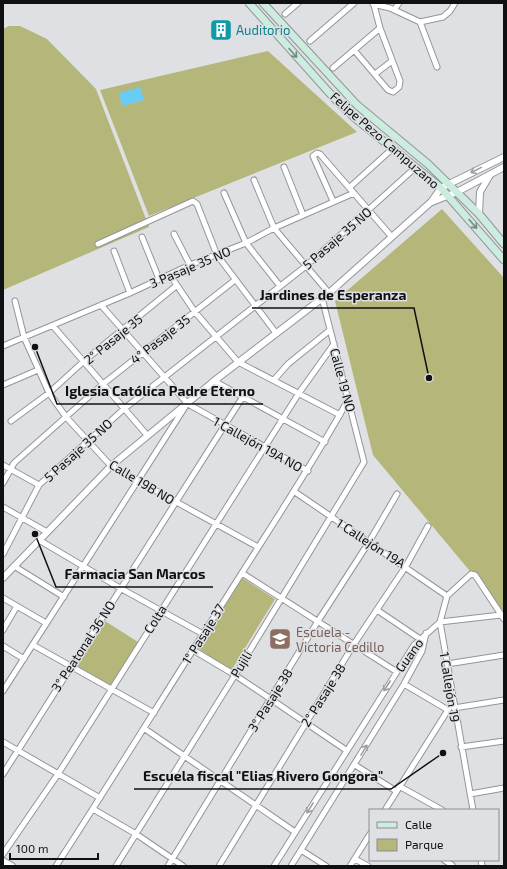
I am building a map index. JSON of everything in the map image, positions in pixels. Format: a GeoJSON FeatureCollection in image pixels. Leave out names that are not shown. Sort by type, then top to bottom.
{"type":"FeatureCollection","features":[{"type":"Feature","properties":{"kind":"main road","name":"Felipe Pezo Campuzano"},"geometry":{"type":"LineString","coordinates":[[249,3],[334,98],[392,149],[441,188],[504,260]]}},
{"type":"Feature","properties":{"kind":"main road","name":"Felipe Pezo Campuzano"},"geometry":{"type":"LineString","coordinates":[[263,3],[357,105],[428,164],[479,214],[504,244]]}},
{"type":"Feature","properties":{"kind":"street"},"geometry":{"type":"LineString","coordinates":[[285,14],[298,3]]}},
{"type":"Feature","properties":{"kind":"street"},"geometry":{"type":"LineString","coordinates":[[310,41],[354,3]]}},
{"type":"Feature","properties":{"kind":"street"},"geometry":{"type":"LineString","coordinates":[[394,10],[399,3]]}},
{"type":"Feature","properties":{"kind":"street"},"geometry":{"type":"LineString","coordinates":[[354,50],[388,90],[393,92],[401,84],[380,28],[373,4],[394,10],[420,22],[443,17],[450,11],[455,3]]}},
{"type":"Feature","properties":{"kind":"street"},"geometry":{"type":"LineString","coordinates":[[420,22],[437,67]]}},
{"type":"Feature","properties":{"kind":"street"},"geometry":{"type":"LineString","coordinates":[[333,68],[380,28]]}},
{"type":"Feature","properties":{"kind":"street"},"geometry":{"type":"LineString","coordinates":[[375,74],[392,61]]}},
{"type":"Feature","properties":{"kind":"street"},"geometry":{"type":"LineString","coordinates":[[350,187],[392,149]]}},
{"type":"Feature","properties":{"kind":"street"},"geometry":{"type":"LineString","coordinates":[[333,201],[313,156],[315,154],[320,154],[391,236]]}},
{"type":"Feature","properties":{"kind":"street"},"geometry":{"type":"LineString","coordinates":[[3,578],[111,466],[147,435],[238,362],[329,293],[391,236],[431,202],[441,188],[504,157]]}},
{"type":"Feature","properties":{"kind":"street"},"geometry":{"type":"LineString","coordinates":[[284,167],[303,215]]}},
{"type":"Feature","properties":{"kind":"street","name":"5 Pasaje 35 NO"},"geometry":{"type":"LineString","coordinates":[[3,554],[21,516],[39,485],[125,408],[306,266],[369,211],[416,167]]}},
{"type":"Feature","properties":{"kind":"street"},"geometry":{"type":"LineString","coordinates":[[431,202],[457,192],[504,167]]}},
{"type":"Feature","properties":{"kind":"street"},"geometry":{"type":"LineString","coordinates":[[479,214],[480,192],[491,173]]}},
{"type":"Feature","properties":{"kind":"street"},"geometry":{"type":"LineString","coordinates":[[254,180],[274,228],[329,293]]}},
{"type":"Feature","properties":{"kind":"street"},"geometry":{"type":"LineString","coordinates":[[224,193],[246,243],[280,286]]}},
{"type":"Feature","properties":{"kind":"street","name":"3 Pasaje 35 NO"},"geometry":{"type":"LineString","coordinates":[[3,346],[130,293],[190,265],[246,243],[274,228],[354,193]]}},
{"type":"Feature","properties":{"kind":"street"},"geometry":{"type":"LineString","coordinates":[[98,244],[193,201],[197,204],[217,255],[276,333]]}},
{"type":"Feature","properties":{"kind":"street"},"geometry":{"type":"LineString","coordinates":[[174,234],[190,265]]}},
{"type":"Feature","properties":{"kind":"street"},"geometry":{"type":"LineString","coordinates":[[142,237],[159,279]]}},
{"type":"Feature","properties":{"kind":"street"},"geometry":{"type":"LineString","coordinates":[[114,251],[130,293]]}},
{"type":"Feature","properties":{"kind":"street"},"geometry":{"type":"LineString","coordinates":[[170,275],[194,312],[238,362],[340,416]]}},
{"type":"Feature","properties":{"kind":"street","name":"4° Pasaje 35"},"geometry":{"type":"LineString","coordinates":[[3,483],[14,462],[103,384],[235,280]]}},
{"type":"Feature","properties":{"kind":"street","name":"2° Pasaje 35"},"geometry":{"type":"LineString","coordinates":[[11,420],[49,393],[176,286]]}},
{"type":"Feature","properties":{"kind":"street","name":"Calle 19 NO"},"geometry":{"type":"LineString","coordinates":[[322,298],[364,462]]}},
{"type":"Feature","properties":{"kind":"street","name":"Calle 19B NO"},"geometry":{"type":"LineString","coordinates":[[15,301],[24,337],[49,393],[66,417],[111,466],[258,547]]}},
{"type":"Feature","properties":{"kind":"street","name":"1 Callejón 19A NO"},"geometry":{"type":"LineString","coordinates":[[101,305],[165,378],[186,405],[308,471]]}},
{"type":"Feature","properties":{"kind":"street"},"geometry":{"type":"LineString","coordinates":[[53,326],[147,435]]}},
{"type":"Feature","properties":{"kind":"street"},"geometry":{"type":"LineString","coordinates":[[274,380],[288,364],[330,330]]}},
{"type":"Feature","properties":{"kind":"street","name":"Colta"},"geometry":{"type":"LineString","coordinates":[[3,854],[58,774],[216,524],[266,448],[299,393],[334,344]]}},
{"type":"Feature","properties":{"kind":"street"},"geometry":{"type":"LineString","coordinates":[[3,385],[38,370]]}},
{"type":"Feature","properties":{"kind":"street"},"geometry":{"type":"LineString","coordinates":[[214,381],[242,398],[324,442]]}},
{"type":"Feature","properties":{"kind":"street","name":"3° Peatonal 36 NO"},"geometry":{"type":"LineString","coordinates":[[3,774],[70,665],[177,503],[242,398]]}},
{"type":"Feature","properties":{"kind":"street","name":"1° Pasaje 37"},"geometry":{"type":"LineString","coordinates":[[56,866],[258,547],[295,492],[348,400]]}},
{"type":"Feature","properties":{"kind":"street"},"geometry":{"type":"LineString","coordinates":[[3,691],[186,405]]}},
{"type":"Feature","properties":{"kind":"street","name":"Pujilí"},"geometry":{"type":"LineString","coordinates":[[116,866],[235,675],[364,462]]}},
{"type":"Feature","properties":{"kind":"street"},"geometry":{"type":"LineString","coordinates":[[3,465],[39,485]]}},
{"type":"Feature","properties":{"kind":"street","name":"1 Callejón 19A"},"geometry":{"type":"LineString","coordinates":[[295,492],[406,566],[447,596]]}},
{"type":"Feature","properties":{"kind":"street","name":"3° Pasaje 38"},"geometry":{"type":"LineString","coordinates":[[168,866],[318,621],[369,542],[396,494]]}},
{"type":"Feature","properties":{"kind":"street"},"geometry":{"type":"LineString","coordinates":[[3,506],[47,532]]}},
{"type":"Feature","properties":{"kind":"street","name":"2° Pasaje 38"},"geometry":{"type":"LineString","coordinates":[[219,866],[354,644],[406,566],[428,526]]}},
{"type":"Feature","properties":{"kind":"street"},"geometry":{"type":"LineString","coordinates":[[39,540],[120,588],[203,634]]}},
{"type":"Feature","properties":{"kind":"street"},"geometry":{"type":"LineString","coordinates":[[14,566],[64,596]]}},
{"type":"Feature","properties":{"kind":"street"},"geometry":{"type":"LineString","coordinates":[[242,573],[397,672]]}},
{"type":"Feature","properties":{"kind":"street"},"geometry":{"type":"LineString","coordinates":[[426,632],[440,622],[503,617],[476,577],[471,574],[447,596]]}},
{"type":"Feature","properties":{"kind":"street","name":"1 Callejón 19"},"geometry":{"type":"LineString","coordinates":[[447,596],[440,622],[473,809]]}},
{"type":"Feature","properties":{"kind":"street"},"geometry":{"type":"LineString","coordinates":[[3,598],[46,623]]}},
{"type":"Feature","properties":{"kind":"street"},"geometry":{"type":"LineString","coordinates":[[3,630],[17,606]]}},
{"type":"Feature","properties":{"kind":"street"},"geometry":{"type":"LineString","coordinates":[[377,610],[420,639]]}},
{"type":"Feature","properties":{"kind":"street","name":"Guano"},"geometry":{"type":"LineString","coordinates":[[274,866],[346,750],[414,645],[426,632]]}},
{"type":"Feature","properties":{"kind":"street","name":"Guano"},"geometry":{"type":"LineString","coordinates":[[291,866],[404,684],[422,651],[426,632]]}},
{"type":"Feature","properties":{"kind":"street"},"geometry":{"type":"LineString","coordinates":[[33,645],[154,713]]}},
{"type":"Feature","properties":{"kind":"street"},"geometry":{"type":"LineString","coordinates":[[3,646],[24,659]]}},
{"type":"Feature","properties":{"kind":"street"},"geometry":{"type":"LineString","coordinates":[[193,650],[235,675],[346,750]]}},
{"type":"Feature","properties":{"kind":"street"},"geometry":{"type":"LineString","coordinates":[[447,664],[504,655]]}},
{"type":"Feature","properties":{"kind":"street"},"geometry":{"type":"LineString","coordinates":[[404,684],[448,710]]}},
{"type":"Feature","properties":{"kind":"street"},"geometry":{"type":"LineString","coordinates":[[454,708],[504,700]]}},
{"type":"Feature","properties":{"kind":"street"},"geometry":{"type":"LineString","coordinates":[[385,809],[453,702]]}},
{"type":"Feature","properties":{"kind":"street"},"geometry":{"type":"LineString","coordinates":[[144,729],[295,832]]}},
{"type":"Feature","properties":{"kind":"street"},"geometry":{"type":"LineString","coordinates":[[461,747],[504,741]]}},
{"type":"Feature","properties":{"kind":"street"},"geometry":{"type":"LineString","coordinates":[[3,742],[100,798]]}},
{"type":"Feature","properties":{"kind":"street"},"geometry":{"type":"LineString","coordinates":[[355,765],[398,789],[440,809]]}},
{"type":"Feature","properties":{"kind":"street"},"geometry":{"type":"LineString","coordinates":[[470,794],[504,788]]}},
{"type":"Feature","properties":{"kind":"street"},"geometry":{"type":"LineString","coordinates":[[93,809],[136,834],[183,866]]}},
{"type":"Feature","properties":{"kind":"street"},"geometry":{"type":"LineString","coordinates":[[350,866],[369,836]]}},
{"type":"Feature","properties":{"kind":"street"},"geometry":{"type":"LineString","coordinates":[[301,850],[326,866]]}},
{"type":"Feature","properties":{"kind":"street"},"geometry":{"type":"LineString","coordinates":[[355,858],[368,866]]}},
{"type":"Feature","properties":{"kind":"street"},"geometry":{"type":"LineString","coordinates":[[3,861],[12,866]]}},
{"type":"Feature","properties":{"kind":"green space"},"geometry":{"type":"Polygon","coordinates":[[[9,26],[20,26],[47,39],[96,89],[149,227],[3,290],[3,29],[9,26]]]}},
{"type":"Feature","properties":{"kind":"green space"},"geometry":{"type":"Polygon","coordinates":[[[268,51],[357,132],[149,216],[100,90],[268,51]]]}},
{"type":"Feature","properties":{"kind":"green space"},"geometry":{"type":"Polygon","coordinates":[[[442,209],[504,278],[504,612],[373,455],[335,301],[442,209]]]}},
{"type":"Feature","properties":{"kind":"green space"},"geometry":{"type":"Polygon","coordinates":[[[241,577],[275,599],[231,671],[196,647],[241,577]]]}},
{"type":"Feature","properties":{"kind":"green space"},"geometry":{"type":"Polygon","coordinates":[[[105,621],[138,642],[110,686],[77,666],[105,621]]]}},
{"type":"Feature","properties":{"kind":"water"},"geometry":{"type":"Polygon","coordinates":[[[140,87],[144,100],[122,106],[119,93],[140,87]]]}},
{"type":"Feature","properties":{"kind":"place","name":"Auditorio"},"geometry":{"type":"Point","coordinates":[221,30]}},
{"type":"Feature","properties":{"kind":"place","name":"Iglesia Católica Padre Eterno"},"geometry":{"type":"Point","coordinates":[35,347]}},
{"type":"Feature","properties":{"kind":"place","name":"Jardines de Esperanza"},"geometry":{"type":"Point","coordinates":[429,378]}},
{"type":"Feature","properties":{"kind":"place","name":"Farmacia San Marcos"},"geometry":{"type":"Point","coordinates":[35,534]}},
{"type":"Feature","properties":{"kind":"place","name":"Escuela - Victoria Cedillo"},"geometry":{"type":"Point","coordinates":[280,639]}},
{"type":"Feature","properties":{"kind":"place","name":"Escuela fiscal \"Elias Rivero Gongora\""},"geometry":{"type":"Point","coordinates":[443,753]}}]}
